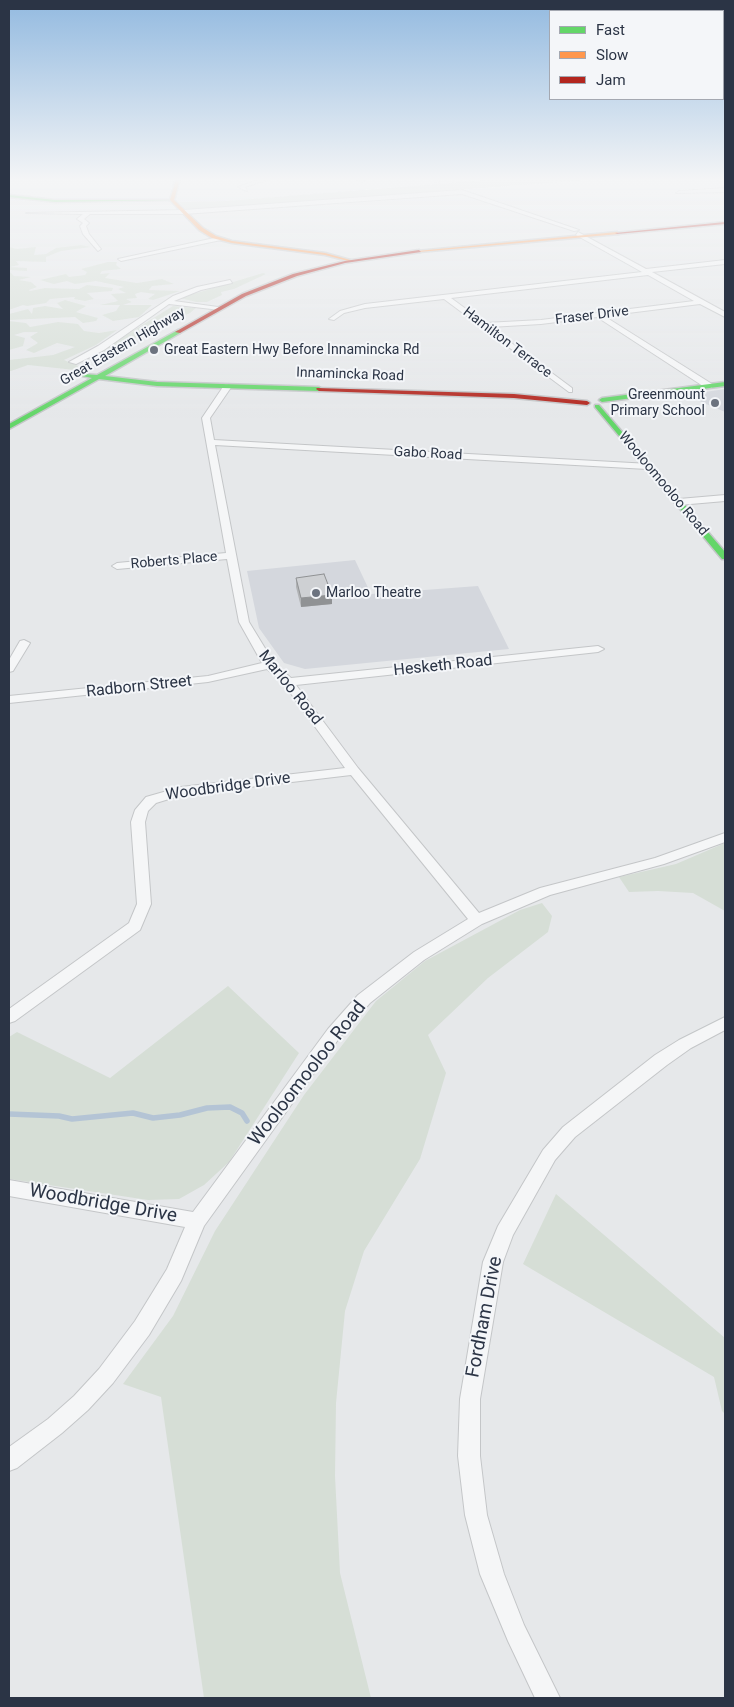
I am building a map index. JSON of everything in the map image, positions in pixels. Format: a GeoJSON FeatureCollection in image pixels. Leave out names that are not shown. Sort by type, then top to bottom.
{"type":"FeatureCollection","features":[{"type":"Feature","properties":{"kind":"main road","name":"Great Eastern Highway"},"geometry":{"type":"LineString","coordinates":[[9,417],[102,379],[212,309],[263,280],[314,259]]}},
{"type":"Feature","properties":{"kind":"main road","name":"Great Eastern Highway"},"geometry":{"type":"LineString","coordinates":[[333,259],[346,260]]}},
{"type":"Feature","properties":{"kind":"main road","name":"Great Eastern Highway"},"geometry":{"type":"LineString","coordinates":[[9,427],[102,379],[212,309],[283,278],[354,259]]}},
{"type":"Feature","properties":{"kind":"main road","name":"Innamincka Road"},"geometry":{"type":"LineString","coordinates":[[102,379],[228,386],[514,396],[570,395],[598,404],[626,398],[725,384]]}},
{"type":"Feature","properties":{"kind":"main road","name":"Wooloomooloo Road"},"geometry":{"type":"LineString","coordinates":[[598,404],[647,466],[725,557]]}},
{"type":"Feature","properties":{"kind":"street"},"geometry":{"type":"LineString","coordinates":[[622,259],[725,315]]}},
{"type":"Feature","properties":{"kind":"street"},"geometry":{"type":"LineString","coordinates":[[332,318],[342,312],[365,306],[725,262]]}},
{"type":"Feature","properties":{"kind":"street"},"geometry":{"type":"LineString","coordinates":[[73,362],[101,348],[167,302],[199,288],[230,282]]}},
{"type":"Feature","properties":{"kind":"street","name":"Hamilton Terrace"},"geometry":{"type":"LineString","coordinates":[[446,297],[484,325],[570,395]]}},
{"type":"Feature","properties":{"kind":"street"},"geometry":{"type":"LineString","coordinates":[[167,302],[212,309]]}},
{"type":"Feature","properties":{"kind":"street","name":"Fraser Drive"},"geometry":{"type":"LineString","coordinates":[[484,325],[526,323],[700,302]]}},
{"type":"Feature","properties":{"kind":"street"},"geometry":{"type":"LineString","coordinates":[[598,315],[709,386]]}},
{"type":"Feature","properties":{"kind":"street","name":"Marloo Road"},"geometry":{"type":"LineString","coordinates":[[228,386],[206,418],[244,622],[269,665],[288,682],[354,771],[477,920]]}},
{"type":"Feature","properties":{"kind":"street","name":"Gabo Road"},"geometry":{"type":"LineString","coordinates":[[209,442],[647,466]]}},
{"type":"Feature","properties":{"kind":"street"},"geometry":{"type":"LineString","coordinates":[[679,502],[725,498]]}},
{"type":"Feature","properties":{"kind":"street","name":"Roberts Place"},"geometry":{"type":"LineString","coordinates":[[117,566],[231,556]]}},
{"type":"Feature","properties":{"kind":"street"},"geometry":{"type":"LineString","coordinates":[[9,669],[24,643]]}},
{"type":"Feature","properties":{"kind":"street","name":"Hesketh Road"},"geometry":{"type":"LineString","coordinates":[[288,682],[598,650]]}},
{"type":"Feature","properties":{"kind":"street","name":"Radborn Street"},"geometry":{"type":"LineString","coordinates":[[9,700],[208,679],[269,665]]}},
{"type":"Feature","properties":{"kind":"street","name":"Woodbridge Drive"},"geometry":{"type":"LineString","coordinates":[[9,1017],[135,926],[144,904],[138,822],[142,810],[150,800],[181,791],[354,771]]}},
{"type":"Feature","properties":{"kind":"street","name":"Wooloomooloo Road"},"geometry":{"type":"LineString","coordinates":[[9,1460],[68,1414],[106,1376],[142,1328],[174,1276],[197,1221],[334,1033],[364,999],[420,956],[477,920],[545,891],[659,862],[696,850],[725,836]]}},
{"type":"Feature","properties":{"kind":"street","name":"Fordham Drive"},"geometry":{"type":"LineString","coordinates":[[548,1698],[516,1633],[492,1574],[476,1515],[469,1456],[470,1399],[493,1262],[505,1232],[548,1156],[569,1132],[661,1060],[685,1044],[725,1023]]}},
{"type":"Feature","properties":{"kind":"street","name":"Woodbridge Drive"},"geometry":{"type":"LineString","coordinates":[[9,1188],[197,1221]]}},
{"type":"Feature","properties":{"kind":"shaded area"},"geometry":{"type":"Polygon","coordinates":[[[9,259],[46,259],[46,262],[16,261],[19,265],[10,267],[27,268],[27,271],[9,270],[9,259]]]}},
{"type":"Feature","properties":{"kind":"shaded area"},"geometry":{"type":"Polygon","coordinates":[[[108,262],[117,262],[116,265],[121,269],[102,271],[100,274],[110,273],[105,278],[137,283],[162,279],[174,284],[152,286],[149,290],[180,291],[153,300],[148,299],[155,294],[141,292],[135,294],[137,298],[126,299],[132,302],[123,305],[152,305],[139,317],[113,321],[102,315],[116,311],[120,305],[100,305],[118,301],[111,294],[126,293],[118,289],[124,287],[96,281],[75,284],[67,281],[54,284],[40,280],[66,274],[69,277],[85,275],[87,272],[81,269],[108,262]]]}},
{"type":"Feature","properties":{"kind":"shaded area"},"geometry":{"type":"Polygon","coordinates":[[[9,271],[14,276],[31,277],[19,280],[31,282],[37,287],[30,291],[45,288],[79,289],[87,285],[113,288],[112,291],[87,293],[94,299],[85,301],[74,299],[75,297],[50,299],[46,303],[23,305],[9,310],[9,271]]]}},
{"type":"Feature","properties":{"kind":"shaded area"},"geometry":{"type":"Polygon","coordinates":[[[263,273],[266,274],[234,289],[221,292],[222,295],[207,302],[196,302],[180,298],[263,273]]]}},
{"type":"Feature","properties":{"kind":"shaded area"},"geometry":{"type":"Polygon","coordinates":[[[65,300],[86,306],[76,312],[98,318],[96,321],[83,323],[75,317],[9,320],[9,314],[28,309],[32,314],[33,308],[45,306],[63,309],[57,303],[65,300]]]}},
{"type":"Feature","properties":{"kind":"shaded area"},"geometry":{"type":"Polygon","coordinates":[[[173,306],[196,308],[190,313],[139,336],[99,362],[96,358],[118,340],[173,306]]]}},
{"type":"Feature","properties":{"kind":"shaded area"},"geometry":{"type":"Polygon","coordinates":[[[9,321],[26,323],[30,327],[58,322],[78,324],[84,331],[99,333],[117,330],[96,345],[64,360],[78,366],[75,370],[28,365],[9,371],[9,360],[53,355],[75,347],[57,343],[34,353],[26,350],[38,343],[30,337],[38,332],[24,332],[14,335],[25,338],[23,346],[9,350],[9,321]]]}},
{"type":"Feature","properties":{"kind":"shaded area","name":"Greenmount Primary School"},"geometry":{"type":"Polygon","coordinates":[[[725,389],[725,412],[685,395],[725,389]]]}},
{"type":"Feature","properties":{"kind":"shaded area"},"geometry":{"type":"Polygon","coordinates":[[[355,560],[371,594],[478,586],[509,649],[305,669],[284,663],[259,628],[247,571],[355,560]]]}},
{"type":"Feature","properties":{"kind":"shaded area"},"geometry":{"type":"Polygon","coordinates":[[[725,843],[725,911],[693,893],[629,892],[619,877],[676,864],[725,843]]]}},
{"type":"Feature","properties":{"kind":"shaded area"},"geometry":{"type":"Polygon","coordinates":[[[542,903],[552,916],[548,932],[488,978],[428,1035],[446,1073],[420,1159],[364,1251],[345,1311],[336,1403],[335,1476],[340,1573],[371,1698],[204,1698],[161,1397],[123,1384],[173,1316],[215,1231],[304,1095],[376,1001],[425,961],[520,910],[542,903]]]}},
{"type":"Feature","properties":{"kind":"shaded area"},"geometry":{"type":"Polygon","coordinates":[[[228,986],[299,1053],[229,1162],[204,1185],[179,1199],[148,1200],[9,1179],[9,1037],[17,1032],[110,1078],[228,986]]]}},
{"type":"Feature","properties":{"kind":"shaded area"},"geometry":{"type":"Polygon","coordinates":[[[556,1194],[725,1338],[725,1414],[722,1411],[714,1377],[523,1264],[556,1194]]]}},
{"type":"Feature","properties":{"kind":"building"},"geometry":{"type":"Polygon","coordinates":[[[324,574],[332,595],[301,598],[296,578],[324,574]]]}},
{"type":"Feature","properties":{"kind":"waterway"},"geometry":{"type":"LineString","coordinates":[[9,1114],[59,1116],[72,1119],[133,1113],[153,1118],[180,1115],[207,1108],[230,1107],[242,1113],[247,1121]]}},
{"type":"Feature","properties":{"kind":"traffic: fast"},"geometry":{"type":"LineString","coordinates":[[9,427],[178,332]]}},
{"type":"Feature","properties":{"kind":"traffic: fast"},"geometry":{"type":"LineString","coordinates":[[84,375],[157,384],[319,389]]}},
{"type":"Feature","properties":{"kind":"traffic: fast"},"geometry":{"type":"LineString","coordinates":[[602,400],[725,384]]}},
{"type":"Feature","properties":{"kind":"traffic: fast"},"geometry":{"type":"LineString","coordinates":[[597,406],[725,557]]}},
{"type":"Feature","properties":{"kind":"traffic: slow"},"geometry":{"type":"LineString","coordinates":[[343,259],[352,261]]}},
{"type":"Feature","properties":{"kind":"traffic: jam"},"geometry":{"type":"LineString","coordinates":[[178,332],[244,295],[295,275],[345,262],[367,259]]}},
{"type":"Feature","properties":{"kind":"traffic: jam"},"geometry":{"type":"LineString","coordinates":[[319,389],[514,396],[587,403]]}},
{"type":"Feature","properties":{"kind":"place","name":"Great Eastern Hwy Before Innamincka Rd"},"geometry":{"type":"Point","coordinates":[154,350]}},
{"type":"Feature","properties":{"kind":"place","name":"Greenmount Primary School"},"geometry":{"type":"Point","coordinates":[715,403]}},
{"type":"Feature","properties":{"kind":"place","name":"Marloo Theatre"},"geometry":{"type":"Point","coordinates":[316,593]}}]}
